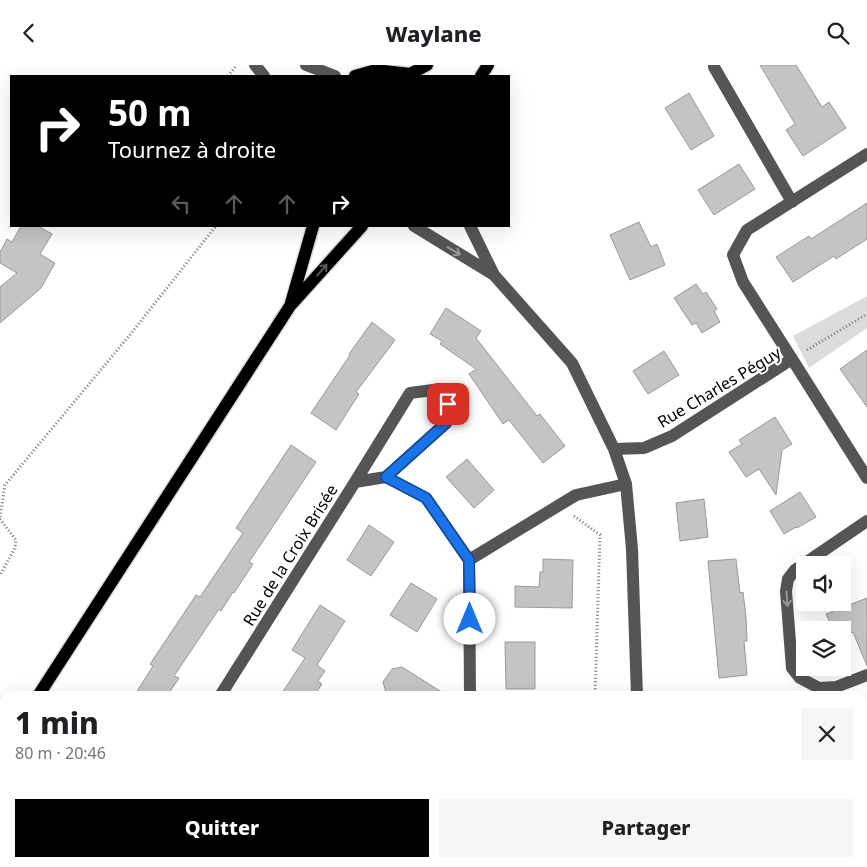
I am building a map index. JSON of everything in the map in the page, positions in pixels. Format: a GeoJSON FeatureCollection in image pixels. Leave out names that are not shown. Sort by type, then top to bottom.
{"type":"FeatureCollection","features":[{"type":"Feature","properties":{"kind":"main road"},"geometry":{"type":"LineString","coordinates":[[358,75],[376,70],[411,75],[427,65]]}},
{"type":"Feature","properties":{"kind":"main road"},"geometry":{"type":"LineString","coordinates":[[290,307],[313,227]]}},
{"type":"Feature","properties":{"kind":"main road"},"geometry":{"type":"LineString","coordinates":[[41,691],[290,307],[361,227]]}},
{"type":"Feature","properties":{"kind":"street"},"geometry":{"type":"LineString","coordinates":[[255,65],[263,75]]}},
{"type":"Feature","properties":{"kind":"street"},"geometry":{"type":"LineString","coordinates":[[306,65],[333,75]]}},
{"type":"Feature","properties":{"kind":"street"},"geometry":{"type":"LineString","coordinates":[[714,65],[792,202]]}},
{"type":"Feature","properties":{"kind":"street"},"geometry":{"type":"LineString","coordinates":[[792,359],[744,282],[733,255],[747,230],[867,154]]}},
{"type":"Feature","properties":{"kind":"street"},"geometry":{"type":"LineString","coordinates":[[416,227],[494,275]]}},
{"type":"Feature","properties":{"kind":"street"},"geometry":{"type":"LineString","coordinates":[[470,227],[494,275],[572,363],[614,449],[626,484],[632,549],[637,691]]}},
{"type":"Feature","properties":{"kind":"street","name":"Rue Charles Péguy"},"geometry":{"type":"LineString","coordinates":[[614,449],[644,448],[672,436],[792,359],[867,478]]}},
{"type":"Feature","properties":{"kind":"street"},"geometry":{"type":"LineString","coordinates":[[355,482],[410,393],[433,390],[448,404],[446,423],[386,477],[426,498],[469,560],[470,691]]}},
{"type":"Feature","properties":{"kind":"street","name":"Rue de la Croix Brisée"},"geometry":{"type":"LineString","coordinates":[[223,691],[355,482],[386,477]]}},
{"type":"Feature","properties":{"kind":"street"},"geometry":{"type":"LineString","coordinates":[[469,560],[576,495],[626,484]]}},
{"type":"Feature","properties":{"kind":"street"},"geometry":{"type":"LineString","coordinates":[[867,521],[796,570],[788,579],[786,591],[792,668],[800,678],[819,688],[836,687],[867,675]]}},
{"type":"Feature","properties":{"kind":"path"},"geometry":{"type":"LineString","coordinates":[[229,75],[237,65]]}},
{"type":"Feature","properties":{"kind":"path"},"geometry":{"type":"LineString","coordinates":[[0,575],[15,548],[16,540],[0,518],[5,485],[129,336],[215,227]]}},
{"type":"Feature","properties":{"kind":"path"},"geometry":{"type":"LineString","coordinates":[[792,359],[867,314]]}},
{"type":"Feature","properties":{"kind":"path"},"geometry":{"type":"LineString","coordinates":[[576,495],[574,517],[600,535],[595,691]]}},
{"type":"Feature","properties":{"kind":"shaded area"},"geometry":{"type":"Polygon","coordinates":[[[867,296],[867,328],[809,368],[793,336],[867,296]]]}},
{"type":"Feature","properties":{"kind":"building"},"geometry":{"type":"Polygon","coordinates":[[[760,65],[796,65],[822,107],[829,102],[846,128],[803,156],[786,130],[795,124],[760,65]]]}},
{"type":"Feature","properties":{"kind":"building"},"geometry":{"type":"Polygon","coordinates":[[[689,93],[714,136],[691,150],[665,108],[689,93]]]}},
{"type":"Feature","properties":{"kind":"building"},"geometry":{"type":"Polygon","coordinates":[[[739,164],[755,189],[714,215],[698,190],[739,164]]]}},
{"type":"Feature","properties":{"kind":"building"},"geometry":{"type":"Polygon","coordinates":[[[867,203],[867,239],[836,259],[834,256],[793,282],[776,257],[809,236],[811,239],[867,203]]]}},
{"type":"Feature","properties":{"kind":"building"},"geometry":{"type":"Polygon","coordinates":[[[639,222],[651,247],[657,244],[665,265],[630,280],[610,235],[639,222]]]}},
{"type":"Feature","properties":{"kind":"building"},"geometry":{"type":"Polygon","coordinates":[[[20,227],[40,227],[52,234],[40,254],[55,263],[41,288],[0,323],[0,287],[17,273],[0,263],[0,252],[7,239],[12,242],[20,227]]]}},
{"type":"Feature","properties":{"kind":"building"},"geometry":{"type":"Polygon","coordinates":[[[696,284],[703,294],[706,292],[717,309],[714,311],[720,322],[702,333],[696,323],[692,325],[674,298],[696,284]]]}},
{"type":"Feature","properties":{"kind":"building"},"geometry":{"type":"Polygon","coordinates":[[[446,308],[481,331],[476,338],[537,416],[540,414],[565,446],[543,463],[509,420],[503,424],[469,374],[476,369],[440,344],[442,341],[430,334],[446,308]]]}},
{"type":"Feature","properties":{"kind":"building"},"geometry":{"type":"Polygon","coordinates":[[[372,322],[395,340],[356,392],[359,394],[336,430],[311,413],[372,322]]]}},
{"type":"Feature","properties":{"kind":"building"},"geometry":{"type":"Polygon","coordinates":[[[867,350],[867,407],[840,369],[867,350]]]}},
{"type":"Feature","properties":{"kind":"building"},"geometry":{"type":"Polygon","coordinates":[[[664,351],[679,375],[648,394],[633,371],[664,351]]]}},
{"type":"Feature","properties":{"kind":"building"},"geometry":{"type":"Polygon","coordinates":[[[775,417],[792,444],[782,450],[776,495],[759,469],[746,477],[729,452],[742,444],[739,440],[775,417]]]}},
{"type":"Feature","properties":{"kind":"building"},"geometry":{"type":"Polygon","coordinates":[[[291,445],[316,462],[249,562],[253,564],[234,593],[221,611],[219,609],[174,676],[179,678],[170,691],[137,691],[153,666],[150,664],[196,595],[200,597],[243,533],[236,528],[291,445]]]}},
{"type":"Feature","properties":{"kind":"building"},"geometry":{"type":"Polygon","coordinates":[[[467,459],[494,490],[474,508],[446,477],[467,459]]]}},
{"type":"Feature","properties":{"kind":"building"},"geometry":{"type":"Polygon","coordinates":[[[800,492],[816,517],[784,534],[770,511],[800,492]]]}},
{"type":"Feature","properties":{"kind":"building"},"geometry":{"type":"Polygon","coordinates":[[[704,499],[708,537],[680,541],[676,503],[704,499]]]}},
{"type":"Feature","properties":{"kind":"building"},"geometry":{"type":"Polygon","coordinates":[[[369,525],[394,542],[371,576],[347,560],[369,525]]]}},
{"type":"Feature","properties":{"kind":"building"},"geometry":{"type":"Polygon","coordinates":[[[543,559],[573,560],[572,608],[515,607],[515,586],[539,587],[540,572],[543,572],[543,559]]]}},
{"type":"Feature","properties":{"kind":"building"},"geometry":{"type":"Polygon","coordinates":[[[736,559],[740,593],[743,592],[746,617],[747,641],[744,641],[747,675],[719,678],[708,561],[736,559]]]}},
{"type":"Feature","properties":{"kind":"building"},"geometry":{"type":"Polygon","coordinates":[[[411,583],[437,599],[417,632],[390,615],[411,583]]]}},
{"type":"Feature","properties":{"kind":"building"},"geometry":{"type":"Polygon","coordinates":[[[867,598],[867,666],[853,632],[851,633],[851,621],[829,621],[826,614],[834,611],[851,611],[851,604],[867,598]]]}},
{"type":"Feature","properties":{"kind":"building"},"geometry":{"type":"Polygon","coordinates":[[[320,605],[345,621],[317,665],[325,671],[318,681],[322,684],[317,691],[283,691],[305,658],[292,650],[320,605]]]}},
{"type":"Feature","properties":{"kind":"building"},"geometry":{"type":"Polygon","coordinates":[[[505,642],[535,642],[535,689],[506,689],[505,642]]]}},
{"type":"Feature","properties":{"kind":"building"},"geometry":{"type":"Polygon","coordinates":[[[402,667],[440,691],[386,691],[383,682],[392,669],[402,667]]]}},
{"type":"Feature","properties":{"kind":"route"},"geometry":{"type":"LineString","coordinates":[[448,404],[446,423],[386,477],[426,498],[469,560],[470,619]]}}]}
